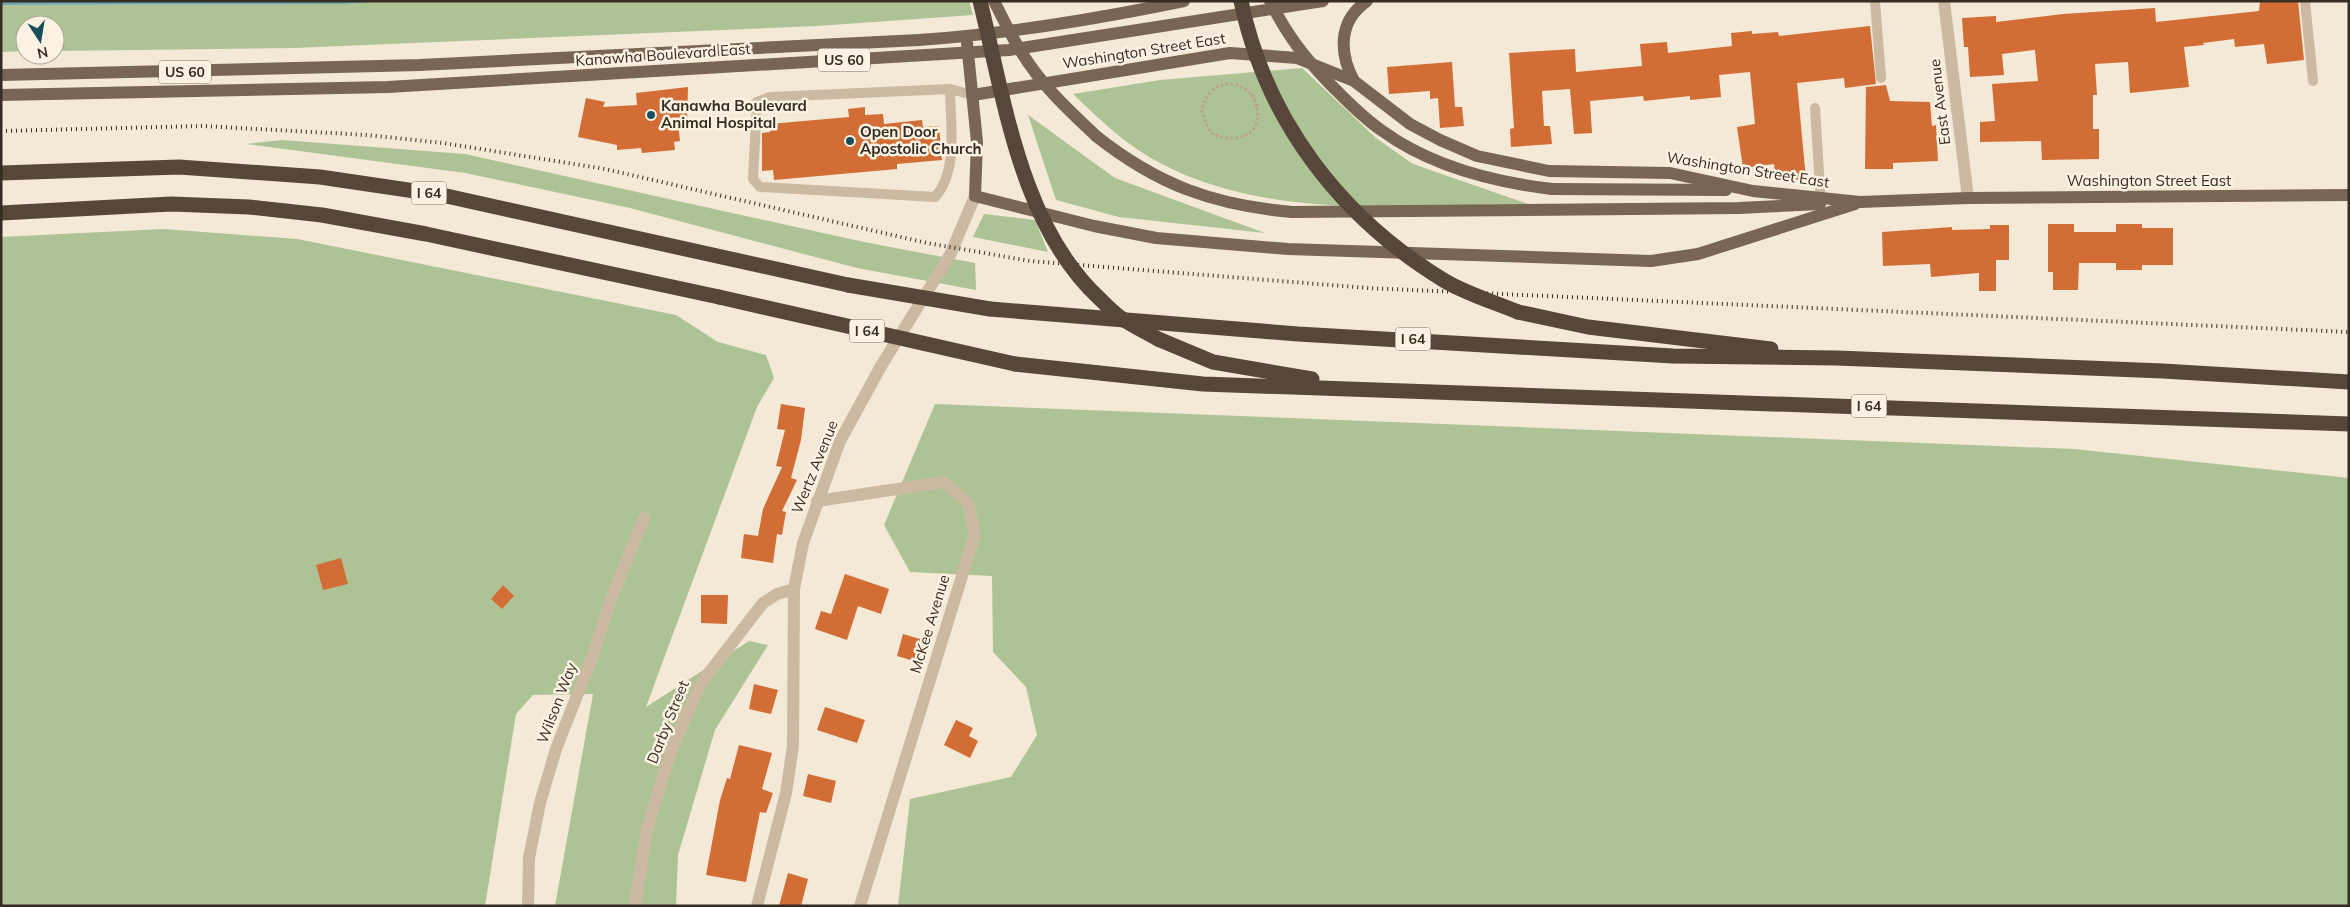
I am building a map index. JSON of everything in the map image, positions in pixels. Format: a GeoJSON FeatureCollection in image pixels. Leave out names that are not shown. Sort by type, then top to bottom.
{"type":"FeatureCollection","features":[{"type":"Feature","properties":{"kind":"highway"},"geometry":{"type":"LineString","coordinates":[[980,1],[1011,129],[1033,202],[1059,251],[1089,290],[1120,318],[1158,338],[1213,362],[1286,376],[1389,390]]}},
{"type":"Feature","properties":{"kind":"highway"},"geometry":{"type":"LineString","coordinates":[[1241,1],[1246,23],[1265,80],[1283,117],[1324,179],[1389,243],[1446,282],[1518,312],[1588,327],[1837,358]]}},
{"type":"Feature","properties":{"kind":"highway","name":"I 64"},"geometry":{"type":"LineString","coordinates":[[1,173],[179,167],[320,177],[442,195],[848,285],[990,309],[1298,334],[1673,356],[1837,358],[2163,371],[2349,382]]}},
{"type":"Feature","properties":{"kind":"highway","name":"I 64"},"geometry":{"type":"LineString","coordinates":[[1,212],[171,204],[249,207],[322,214],[426,234],[719,297],[1014,364],[1203,384],[2349,424]]}},
{"type":"Feature","properties":{"kind":"main road"},"geometry":{"type":"LineString","coordinates":[[994,1],[1014,40],[1035,72],[1063,105],[1096,136],[1125,159],[1178,186],[1212,199],[1249,208],[1292,212],[1821,206]]}},
{"type":"Feature","properties":{"kind":"main road","name":"Kanawha Boulevard East"},"geometry":{"type":"LineString","coordinates":[[1,75],[420,65],[966,37],[1079,22],[1184,1]]}},
{"type":"Feature","properties":{"kind":"main road"},"geometry":{"type":"LineString","coordinates":[[1270,1],[1284,28],[1301,53],[1350,104],[1381,130],[1412,149],[1448,165],[1517,185],[1552,189],[1753,191]]}},
{"type":"Feature","properties":{"kind":"main road","name":"Kanawha Boulevard East"},"geometry":{"type":"LineString","coordinates":[[1,95],[388,87],[1009,50],[1322,1]]}},
{"type":"Feature","properties":{"kind":"main road"},"geometry":{"type":"LineString","coordinates":[[1354,81],[1346,67],[1343,36],[1350,17],[1367,1]]}},
{"type":"Feature","properties":{"kind":"main road","name":"Wertz Avenue"},"geometry":{"type":"LineString","coordinates":[[966,37],[978,162],[975,196]]}},
{"type":"Feature","properties":{"kind":"main road","name":"Washington Street East"},"geometry":{"type":"LineString","coordinates":[[973,95],[1230,53],[1297,58],[1354,81],[1410,124],[1440,140],[1477,156],[1549,171],[1670,173],[1821,206],[1860,202],[1968,198],[2349,195]]}},
{"type":"Feature","properties":{"kind":"main road"},"geometry":{"type":"LineString","coordinates":[[975,196],[1094,226],[1156,238],[1288,249],[1651,261],[1698,254],[1821,206]]}},
{"type":"Feature","properties":{"kind":"street","name":"East Avenue"},"geometry":{"type":"LineString","coordinates":[[1944,1],[1968,198]]}},
{"type":"Feature","properties":{"kind":"street","name":"Wertz Avenue"},"geometry":{"type":"LineString","coordinates":[[757,906],[786,793],[793,746],[794,589],[803,543],[817,500],[840,441],[881,366],[950,255],[975,196]]}},
{"type":"Feature","properties":{"kind":"street","name":"McKee Avenue"},"geometry":{"type":"LineString","coordinates":[[817,500],[944,482],[968,503],[974,534],[860,906]]}},
{"type":"Feature","properties":{"kind":"street","name":"Wilson Way"},"geometry":{"type":"LineString","coordinates":[[528,906],[529,858],[540,804],[556,750],[593,655],[611,599],[644,518]]}},
{"type":"Feature","properties":{"kind":"street","name":"Darby Street"},"geometry":{"type":"LineString","coordinates":[[635,906],[647,829],[672,748],[701,683],[763,603],[777,594],[794,589]]}},
{"type":"Feature","properties":{"kind":"lane"},"geometry":{"type":"LineString","coordinates":[[1875,1],[1881,78]]}},
{"type":"Feature","properties":{"kind":"lane"},"geometry":{"type":"LineString","coordinates":[[2305,1],[2313,81]]}},
{"type":"Feature","properties":{"kind":"lane"},"geometry":{"type":"LineString","coordinates":[[950,89],[950,171],[943,188],[936,197],[760,187],[753,179],[757,102],[770,97],[950,89],[973,95]]}},
{"type":"Feature","properties":{"kind":"lane"},"geometry":{"type":"LineString","coordinates":[[1815,108],[1821,206]]}},
{"type":"Feature","properties":{"kind":"path"},"geometry":{"type":"LineString","coordinates":[[1231,83],[1247,90],[1258,109],[1258,120],[1252,130],[1234,140],[1226,140],[1210,132],[1202,114],[1208,94],[1219,86],[1231,83]]}},
{"type":"Feature","properties":{"kind":"green space"},"geometry":{"type":"Polygon","coordinates":[[[387,1],[969,1],[973,15],[817,26],[294,48],[65,51],[65,15],[15,15],[15,51],[1,52],[1,5],[344,4],[387,1]]]}},
{"type":"Feature","properties":{"kind":"green space"},"geometry":{"type":"Polygon","coordinates":[[[1302,68],[1376,138],[1413,164],[1528,204],[1389,207],[1341,206],[1294,202],[1248,194],[1204,182],[1162,164],[1138,150],[1115,132],[1073,94],[1160,80],[1302,68]]]}},
{"type":"Feature","properties":{"kind":"green space"},"geometry":{"type":"Polygon","coordinates":[[[1028,115],[1115,178],[1265,233],[1119,217],[1056,200],[1028,115]]]}},
{"type":"Feature","properties":{"kind":"green space"},"geometry":{"type":"Polygon","coordinates":[[[282,140],[465,154],[864,242],[975,263],[976,290],[857,268],[630,208],[465,173],[246,144],[282,140]]]}},
{"type":"Feature","properties":{"kind":"green space"},"geometry":{"type":"Polygon","coordinates":[[[984,214],[1035,220],[1048,252],[973,237],[984,214]]]}},
{"type":"Feature","properties":{"kind":"green space"},"geometry":{"type":"Polygon","coordinates":[[[164,229],[297,239],[676,315],[718,342],[766,355],[774,378],[757,407],[646,707],[749,641],[768,645],[715,730],[678,855],[676,906],[555,906],[593,694],[533,695],[516,714],[485,906],[1,906],[1,237],[164,229]]]}},
{"type":"Feature","properties":{"kind":"green space"},"geometry":{"type":"Polygon","coordinates":[[[935,404],[2074,449],[2349,478],[2349,906],[898,906],[910,799],[1011,777],[1037,735],[1026,687],[993,652],[992,576],[910,572],[884,525],[935,404]]]}},
{"type":"Feature","properties":{"kind":"water"},"geometry":{"type":"Polygon","coordinates":[[[1,1],[387,1],[345,4],[1,5],[1,1]]]}},
{"type":"Feature","properties":{"kind":"building"},"geometry":{"type":"Polygon","coordinates":[[[2260,1],[2298,1],[2304,60],[2267,64],[2264,44],[2235,47],[2234,39],[2203,43],[2204,45],[2184,47],[2189,87],[2130,93],[2128,62],[2095,64],[2097,95],[2093,95],[2093,129],[2099,129],[2099,159],[2042,160],[2041,141],[1980,142],[1980,122],[1995,121],[1992,84],[2038,81],[2035,50],[2002,54],[2004,75],[1970,77],[1968,47],[1964,47],[1962,18],[1996,16],[1996,22],[2063,14],[2155,8],[2156,22],[2259,11],[2260,1]]]}},
{"type":"Feature","properties":{"kind":"building"},"geometry":{"type":"Polygon","coordinates":[[[1870,26],[1876,84],[1845,88],[1844,78],[1797,83],[1806,179],[1776,182],[1774,164],[1743,168],[1737,127],[1755,124],[1750,72],[1719,75],[1721,97],[1690,100],[1690,96],[1644,101],[1643,96],[1590,101],[1592,133],[1574,134],[1570,89],[1542,91],[1544,126],[1550,126],[1552,144],[1511,147],[1510,129],[1514,128],[1509,53],[1575,49],[1576,72],[1642,66],[1640,44],[1667,42],[1668,53],[1732,46],[1731,33],[1752,31],[1752,34],[1778,32],[1779,36],[1870,26]]]}},
{"type":"Feature","properties":{"kind":"building"},"geometry":{"type":"Polygon","coordinates":[[[1452,62],[1455,107],[1462,107],[1464,126],[1440,128],[1438,98],[1430,99],[1430,91],[1389,94],[1387,67],[1452,62]]]}},
{"type":"Feature","properties":{"kind":"building"},"geometry":{"type":"Polygon","coordinates":[[[1886,85],[1890,101],[1930,102],[1932,126],[1936,125],[1938,161],[1893,163],[1893,169],[1865,169],[1866,87],[1886,85]]]}},
{"type":"Feature","properties":{"kind":"building","name":"Kanawha Boulevard Animal Hospital"},"geometry":{"type":"Polygon","coordinates":[[[688,87],[687,123],[678,124],[680,141],[674,142],[675,150],[642,153],[641,148],[617,150],[617,145],[578,137],[586,98],[605,102],[603,107],[637,105],[636,93],[688,87]]]}},
{"type":"Feature","properties":{"kind":"building","name":"Open Door Apostolic Church"},"geometry":{"type":"Polygon","coordinates":[[[865,107],[865,115],[883,114],[884,124],[922,120],[923,127],[939,126],[942,160],[897,164],[897,169],[774,180],[773,170],[762,171],[762,133],[770,132],[770,124],[849,117],[848,109],[865,107]]]}},
{"type":"Feature","properties":{"kind":"building"},"geometry":{"type":"Polygon","coordinates":[[[2048,224],[2074,224],[2074,232],[2116,232],[2116,224],[2142,224],[2142,228],[2173,228],[2173,265],[2142,265],[2142,270],[2116,270],[2116,263],[2079,263],[2078,290],[2053,290],[2053,272],[2048,272],[2048,224]]]}},
{"type":"Feature","properties":{"kind":"building"},"geometry":{"type":"Polygon","coordinates":[[[1990,225],[2009,225],[2009,260],[1996,260],[1996,291],[1979,291],[1979,273],[1931,277],[1930,264],[1883,266],[1882,232],[1952,227],[1952,230],[1990,229],[1990,225]]]}},
{"type":"Feature","properties":{"kind":"building"},"geometry":{"type":"Polygon","coordinates":[[[781,404],[805,408],[801,440],[791,478],[797,480],[782,511],[786,512],[782,535],[777,534],[773,563],[741,558],[744,534],[758,536],[763,509],[782,467],[776,466],[785,430],[777,429],[781,404]]]}},
{"type":"Feature","properties":{"kind":"building"},"geometry":{"type":"Polygon","coordinates":[[[341,558],[348,584],[323,590],[316,565],[341,558]]]}},
{"type":"Feature","properties":{"kind":"building"},"geometry":{"type":"Polygon","coordinates":[[[845,574],[889,589],[881,614],[858,606],[847,640],[815,629],[821,611],[831,614],[845,574]]]}},
{"type":"Feature","properties":{"kind":"building"},"geometry":{"type":"Polygon","coordinates":[[[503,585],[514,596],[502,609],[491,599],[503,585]]]}},
{"type":"Feature","properties":{"kind":"building"},"geometry":{"type":"Polygon","coordinates":[[[701,595],[728,595],[727,624],[701,623],[701,595]]]}},
{"type":"Feature","properties":{"kind":"building"},"geometry":{"type":"Polygon","coordinates":[[[903,634],[927,641],[921,663],[897,656],[903,634]]]}},
{"type":"Feature","properties":{"kind":"building"},"geometry":{"type":"Polygon","coordinates":[[[754,684],[778,690],[771,714],[749,709],[754,684]]]}},
{"type":"Feature","properties":{"kind":"building"},"geometry":{"type":"Polygon","coordinates":[[[825,707],[865,720],[857,743],[817,730],[825,707]]]}},
{"type":"Feature","properties":{"kind":"building"},"geometry":{"type":"Polygon","coordinates":[[[956,720],[973,728],[969,736],[978,741],[970,758],[944,745],[956,720]]]}},
{"type":"Feature","properties":{"kind":"building"},"geometry":{"type":"Polygon","coordinates":[[[739,745],[772,753],[762,789],[773,793],[766,813],[760,812],[746,882],[706,875],[720,800],[727,778],[730,779],[739,745]]]}},
{"type":"Feature","properties":{"kind":"building"},"geometry":{"type":"Polygon","coordinates":[[[808,774],[836,781],[831,803],[803,796],[808,774]]]}},
{"type":"Feature","properties":{"kind":"building"},"geometry":{"type":"Polygon","coordinates":[[[788,873],[808,879],[801,906],[779,906],[788,873]]]}},
{"type":"Feature","properties":{"kind":"railway"},"geometry":{"type":"LineString","coordinates":[[1,131],[202,126],[367,135],[443,143],[605,169],[927,243],[1030,261],[1368,288],[2349,332]]}},
{"type":"Feature","properties":{"kind":"place","name":"Kanawha Boulevard Animal Hospital"},"geometry":{"type":"Point","coordinates":[651,115]}},
{"type":"Feature","properties":{"kind":"place","name":"Open Door Apostolic Church"},"geometry":{"type":"Point","coordinates":[850,141]}}]}
